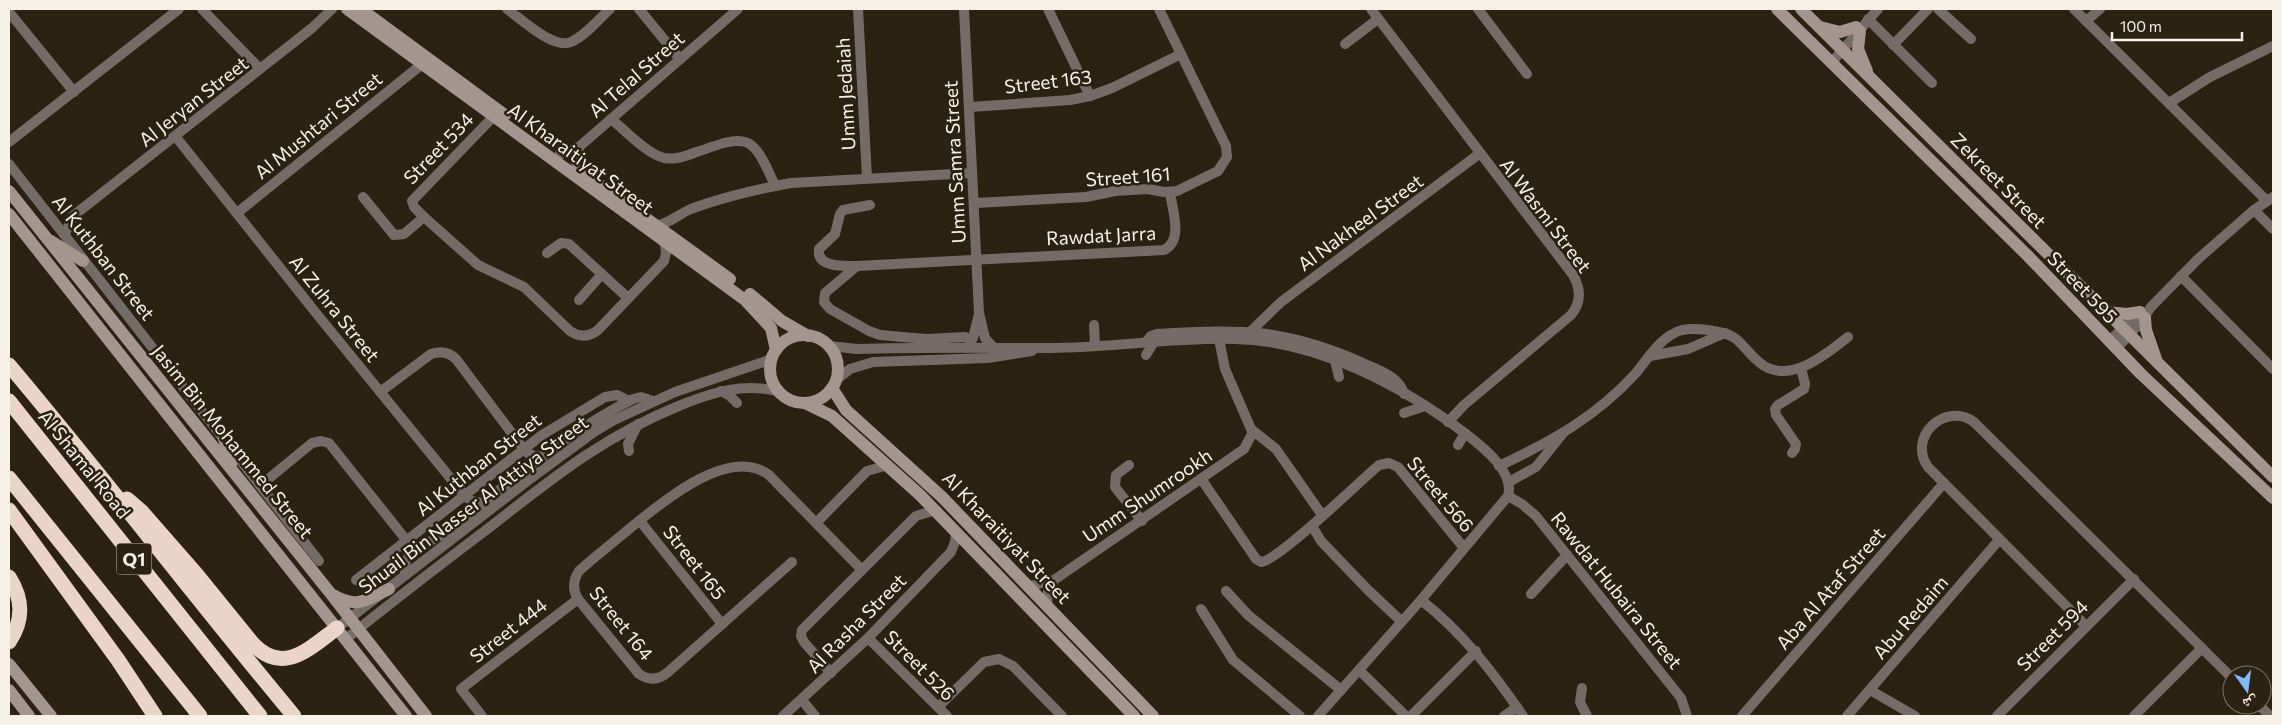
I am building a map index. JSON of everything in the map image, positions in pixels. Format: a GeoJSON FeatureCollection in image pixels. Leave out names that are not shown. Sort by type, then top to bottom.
{"type":"FeatureCollection","features":[{"type":"Feature","properties":{"kind":"highway"},"geometry":{"type":"LineString","coordinates":[[9,365],[111,488],[156,548],[294,716]]}},
{"type":"Feature","properties":{"kind":"highway","name":"Al Shamal Road"},"geometry":{"type":"LineString","coordinates":[[9,401],[260,716]]}},
{"type":"Feature","properties":{"kind":"highway","name":"Q1"},"geometry":{"type":"LineString","coordinates":[[9,478],[200,716]]}},
{"type":"Feature","properties":{"kind":"highway"},"geometry":{"type":"LineString","coordinates":[[111,488],[128,499],[142,512],[262,652],[272,657],[291,658],[342,634]]}},
{"type":"Feature","properties":{"kind":"highway"},"geometry":{"type":"LineString","coordinates":[[9,510],[118,660],[155,716]]}},
{"type":"Feature","properties":{"kind":"highway"},"geometry":{"type":"LineString","coordinates":[[9,577],[18,593],[21,607],[18,626],[9,642]]}},
{"type":"Feature","properties":{"kind":"highway"},"geometry":{"type":"LineString","coordinates":[[118,660],[164,716]]}},
{"type":"Feature","properties":{"kind":"street"},"geometry":{"type":"LineString","coordinates":[[9,141],[179,9]]}},
{"type":"Feature","properties":{"kind":"street"},"geometry":{"type":"LineString","coordinates":[[202,9],[260,69]]}},
{"type":"Feature","properties":{"kind":"street","name":"Al Jeryan Street"},"geometry":{"type":"LineString","coordinates":[[54,220],[73,216],[312,28],[332,9]]}},
{"type":"Feature","properties":{"kind":"street","name":"Al Kharaitiyat Street"},"geometry":{"type":"LineString","coordinates":[[346,9],[493,117],[671,242],[736,283],[782,321],[808,336]]}},
{"type":"Feature","properties":{"kind":"street","name":"Al Kharaitiyat Street"},"geometry":{"type":"LineString","coordinates":[[361,9],[656,226],[684,257],[753,308],[771,328],[774,354]]}},
{"type":"Feature","properties":{"kind":"street"},"geometry":{"type":"LineString","coordinates":[[507,9],[551,41],[562,44],[576,40],[610,9]]}},
{"type":"Feature","properties":{"kind":"street"},"geometry":{"type":"LineString","coordinates":[[639,9],[680,59]]}},
{"type":"Feature","properties":{"kind":"street","name":"Al Telal Street"},"geometry":{"type":"LineString","coordinates":[[559,155],[580,146],[738,9]]}},
{"type":"Feature","properties":{"kind":"street","name":"Umm Jedaiah"},"geometry":{"type":"LineString","coordinates":[[858,9],[866,178]]}},
{"type":"Feature","properties":{"kind":"street","name":"Umm Samra Street"},"geometry":{"type":"LineString","coordinates":[[964,9],[979,313],[985,338],[994,347]]}},
{"type":"Feature","properties":{"kind":"street"},"geometry":{"type":"LineString","coordinates":[[1048,9],[1090,96]]}},
{"type":"Feature","properties":{"kind":"street","name":"Al Wasmi Street"},"geometry":{"type":"LineString","coordinates":[[1371,9],[1479,154],[1573,275],[1578,285],[1578,301],[1571,315],[1464,405],[1448,422]]}},
{"type":"Feature","properties":{"kind":"street"},"geometry":{"type":"LineString","coordinates":[[1478,9],[1527,74]]}},
{"type":"Feature","properties":{"kind":"street"},"geometry":{"type":"LineString","coordinates":[[1777,9],[1829,60],[1878,9]]}},
{"type":"Feature","properties":{"kind":"street","name":"Zekreet Street"},"geometry":{"type":"LineString","coordinates":[[1800,9],[2126,332]]}},
{"type":"Feature","properties":{"kind":"street"},"geometry":{"type":"LineString","coordinates":[[1893,45],[1928,9]]}},
{"type":"Feature","properties":{"kind":"street"},"geometry":{"type":"LineString","coordinates":[[1938,9],[1971,39]]}},
{"type":"Feature","properties":{"kind":"street"},"geometry":{"type":"LineString","coordinates":[[2074,9],[2270,199],[2254,210],[2181,276],[2113,345],[2273,498]]}},
{"type":"Feature","properties":{"kind":"street"},"geometry":{"type":"LineString","coordinates":[[2086,20],[2100,9]]}},
{"type":"Feature","properties":{"kind":"street","name":"Street 161"},"geometry":{"type":"LineString","coordinates":[[975,203],[1086,197],[1123,190],[1148,189],[1170,192],[1190,186],[1218,171],[1225,163],[1227,152],[1224,141],[1181,54],[1162,10]]}},
{"type":"Feature","properties":{"kind":"street"},"geometry":{"type":"LineString","coordinates":[[9,12],[74,92]]}},
{"type":"Feature","properties":{"kind":"street"},"geometry":{"type":"LineString","coordinates":[[1345,44],[1378,19]]}},
{"type":"Feature","properties":{"kind":"street"},"geometry":{"type":"LineString","coordinates":[[1818,26],[1840,32],[1863,25]]}},
{"type":"Feature","properties":{"kind":"street"},"geometry":{"type":"LineString","coordinates":[[1863,25],[1893,45],[1932,83]]}},
{"type":"Feature","properties":{"kind":"street"},"geometry":{"type":"LineString","coordinates":[[1863,25],[1858,49],[1872,80]]}},
{"type":"Feature","properties":{"kind":"street"},"geometry":{"type":"LineString","coordinates":[[2169,103],[2210,77],[2273,46]]}},
{"type":"Feature","properties":{"kind":"street","name":"Street 163"},"geometry":{"type":"LineString","coordinates":[[970,107],[1070,100],[1090,96],[1112,88],[1181,54]]}},
{"type":"Feature","properties":{"kind":"street","name":"Street 595"},"geometry":{"type":"LineString","coordinates":[[1829,60],[2028,256],[2113,345]]}},
{"type":"Feature","properties":{"kind":"street","name":"Al Mushtari Street"},"geometry":{"type":"LineString","coordinates":[[237,213],[421,64]]}},
{"type":"Feature","properties":{"kind":"street","name":"Street 534"},"geometry":{"type":"LineString","coordinates":[[493,117],[413,197],[413,205],[424,217],[478,265],[524,288],[574,334],[587,336],[595,332],[664,261]]}},
{"type":"Feature","properties":{"kind":"street"},"geometry":{"type":"LineString","coordinates":[[611,119],[653,153],[664,158],[681,157],[734,141],[747,143],[756,149],[762,158],[775,186]]}},
{"type":"Feature","properties":{"kind":"street","name":"Al Zuhra Street"},"geometry":{"type":"LineString","coordinates":[[176,136],[466,498]]}},
{"type":"Feature","properties":{"kind":"street"},"geometry":{"type":"LineString","coordinates":[[576,168],[575,158],[580,146]]}},
{"type":"Feature","properties":{"kind":"street","name":"Al Nakheel Street"},"geometry":{"type":"LineString","coordinates":[[1251,331],[1281,302],[1479,154]]}},
{"type":"Feature","properties":{"kind":"street","name":"Al Kuthban Street"},"geometry":{"type":"LineString","coordinates":[[9,164],[319,561]]}},
{"type":"Feature","properties":{"kind":"street"},"geometry":{"type":"LineString","coordinates":[[656,226],[694,208],[775,186],[820,180],[972,174]]}},
{"type":"Feature","properties":{"kind":"street","name":"Jasim Bin Mohammed Street"},"geometry":{"type":"LineString","coordinates":[[9,191],[232,469],[426,716]]}},
{"type":"Feature","properties":{"kind":"street","name":"Rawdat Jarra"},"geometry":{"type":"LineString","coordinates":[[870,205],[843,210],[840,214],[836,231],[820,247],[818,252],[820,258],[825,262],[838,265],[857,266],[1164,250],[1173,244],[1176,233],[1170,192]]}},
{"type":"Feature","properties":{"kind":"street"},"geometry":{"type":"LineString","coordinates":[[363,197],[394,235],[404,234],[424,217]]}},
{"type":"Feature","properties":{"kind":"street"},"geometry":{"type":"LineString","coordinates":[[2254,210],[2273,229]]}},
{"type":"Feature","properties":{"kind":"street","name":"Jasim Bin Mohammed Street"},"geometry":{"type":"LineString","coordinates":[[9,214],[406,716]]}},
{"type":"Feature","properties":{"kind":"street","name":"Al Jeryan Street"},"geometry":{"type":"LineString","coordinates":[[65,234],[73,216]]}},
{"type":"Feature","properties":{"kind":"street"},"geometry":{"type":"LineString","coordinates":[[680,216],[664,261],[684,257]]}},
{"type":"Feature","properties":{"kind":"street"},"geometry":{"type":"LineString","coordinates":[[47,240],[83,261]]}},
{"type":"Feature","properties":{"kind":"street"},"geometry":{"type":"LineString","coordinates":[[547,253],[561,242],[567,243],[628,298]]}},
{"type":"Feature","properties":{"kind":"street"},"geometry":{"type":"LineString","coordinates":[[857,266],[828,289],[824,302],[830,309],[868,331],[945,343]]}},
{"type":"Feature","properties":{"kind":"street"},"geometry":{"type":"LineString","coordinates":[[578,300],[602,274]]}},
{"type":"Feature","properties":{"kind":"street"},"geometry":{"type":"LineString","coordinates":[[2181,276],[2271,363]]}},
{"type":"Feature","properties":{"kind":"street"},"geometry":{"type":"LineString","coordinates":[[2106,312],[2126,314],[2145,312]]}},
{"type":"Feature","properties":{"kind":"street"},"geometry":{"type":"LineString","coordinates":[[2145,312],[2146,330],[2158,364],[2273,477]]}},
{"type":"Feature","properties":{"kind":"street","name":"Umm Samra Street"},"geometry":{"type":"LineString","coordinates":[[966,342],[973,338],[979,313]]}},
{"type":"Feature","properties":{"kind":"street"},"geometry":{"type":"LineString","coordinates":[[1263,320],[1266,337]]}},
{"type":"Feature","properties":{"kind":"street"},"geometry":{"type":"LineString","coordinates":[[1094,325],[1095,345]]}},
{"type":"Feature","properties":{"kind":"street"},"geometry":{"type":"LineString","coordinates":[[1499,466],[1565,432],[1604,405],[1662,342],[1681,330],[1695,328],[1726,333],[1739,340],[1766,367],[1782,370],[1801,368],[1819,360],[1848,337]]}},
{"type":"Feature","properties":{"kind":"street"},"geometry":{"type":"LineString","coordinates":[[1146,355],[1150,336],[1157,334],[1218,330],[1251,331],[1335,361],[1425,406],[1465,433],[1491,457],[1509,482],[1508,496],[1421,600],[1318,716]]}},
{"type":"Feature","properties":{"kind":"street","name":"Street 595"},"geometry":{"type":"LineString","coordinates":[[2126,332],[2158,364]]}},
{"type":"Feature","properties":{"kind":"street"},"geometry":{"type":"LineString","coordinates":[[1650,356],[1688,349],[1726,333]]}},
{"type":"Feature","properties":{"kind":"street"},"geometry":{"type":"LineString","coordinates":[[834,384],[838,370],[837,360],[829,346],[820,339],[808,336],[790,338],[774,354],[771,374],[780,392],[789,399],[805,403],[820,399],[850,370],[873,362],[996,357],[1050,348]]}},
{"type":"Feature","properties":{"kind":"street"},"geometry":{"type":"LineString","coordinates":[[892,336],[892,348]]}},
{"type":"Feature","properties":{"kind":"street"},"geometry":{"type":"LineString","coordinates":[[829,346],[857,349],[892,348],[966,342],[994,347],[1050,348],[1266,337],[1314,343],[1364,363],[1394,379],[1401,386],[1404,394]]}},
{"type":"Feature","properties":{"kind":"street"},"geometry":{"type":"LineString","coordinates":[[1202,480],[1258,561],[1267,560],[1312,526],[1322,515],[1276,449],[1253,432],[1225,369],[1219,339]]}},
{"type":"Feature","properties":{"kind":"street"},"geometry":{"type":"LineString","coordinates":[[380,392],[431,354],[440,352],[449,354],[456,360],[525,450],[534,456],[543,457]]}},
{"type":"Feature","properties":{"kind":"street","name":"Shuail Bin Nasser Al Attiya Street"},"geometry":{"type":"LineString","coordinates":[[354,624],[388,589],[575,445],[614,420],[653,401],[774,354]]}},
{"type":"Feature","properties":{"kind":"street"},"geometry":{"type":"LineString","coordinates":[[1335,361],[1339,378]]}},
{"type":"Feature","properties":{"kind":"street"},"geometry":{"type":"LineString","coordinates":[[1792,453],[1795,450],[1796,444],[1776,415],[1775,409],[1778,404],[1804,389],[1805,384],[1801,368]]}},
{"type":"Feature","properties":{"kind":"street","name":"Al Kharaitiyat Street"},"geometry":{"type":"LineString","coordinates":[[834,384],[846,410],[935,490],[1030,586],[1153,716]]}},
{"type":"Feature","properties":{"kind":"street","name":"Shuail Bin Nasser Al Attiya Street"},"geometry":{"type":"LineString","coordinates":[[342,634],[602,443],[638,424],[721,391],[746,387],[780,392]]}},
{"type":"Feature","properties":{"kind":"street"},"geometry":{"type":"LineString","coordinates":[[721,391],[730,396],[736,403]]}},
{"type":"Feature","properties":{"kind":"street","name":"Al Kuthban Street"},"geometry":{"type":"LineString","coordinates":[[356,580],[466,498],[525,450],[600,399],[618,396],[629,401],[642,397],[653,401]]}},
{"type":"Feature","properties":{"kind":"street"},"geometry":{"type":"LineString","coordinates":[[406,575],[404,567],[409,556],[422,546],[438,539],[526,469],[573,435],[629,401]]}},
{"type":"Feature","properties":{"kind":"street","name":"Al Kharaitiyat Street"},"geometry":{"type":"LineString","coordinates":[[805,403],[832,416],[871,449],[936,510],[1134,716]]}},
{"type":"Feature","properties":{"kind":"street"},"geometry":{"type":"LineString","coordinates":[[1404,413],[1425,406]]}},
{"type":"Feature","properties":{"kind":"street"},"geometry":{"type":"LineString","coordinates":[[2086,626],[1999,540],[1923,460],[1921,444],[1924,437],[1937,422],[1952,415],[1960,415],[1974,422],[2222,668]]}},
{"type":"Feature","properties":{"kind":"street"},"geometry":{"type":"LineString","coordinates":[[629,451],[628,444],[638,424]]}},
{"type":"Feature","properties":{"kind":"street","name":"Umm Shumrookh"},"geometry":{"type":"LineString","coordinates":[[1030,586],[1054,580],[1202,480],[1244,449],[1253,432]]}},
{"type":"Feature","properties":{"kind":"street"},"geometry":{"type":"LineString","coordinates":[[1509,482],[1536,468],[1565,432]]}},
{"type":"Feature","properties":{"kind":"street"},"geometry":{"type":"LineString","coordinates":[[1458,445],[1465,433]]}},
{"type":"Feature","properties":{"kind":"street"},"geometry":{"type":"LineString","coordinates":[[222,435],[232,469]]}},
{"type":"Feature","properties":{"kind":"street"},"geometry":{"type":"LineString","coordinates":[[261,485],[312,443],[325,442],[335,449],[408,542],[409,556]]}},
{"type":"Feature","properties":{"kind":"street"},"geometry":{"type":"LineString","coordinates":[[817,522],[867,471],[871,458],[871,449]]}},
{"type":"Feature","properties":{"kind":"street"},"geometry":{"type":"LineString","coordinates":[[525,450],[526,469]]}},
{"type":"Feature","properties":{"kind":"street"},"geometry":{"type":"LineString","coordinates":[[1482,465],[1491,457]]}},
{"type":"Feature","properties":{"kind":"street","name":"Street 566"},"geometry":{"type":"LineString","coordinates":[[1322,515],[1379,464],[1392,463],[1398,466],[1464,548]]}},
{"type":"Feature","properties":{"kind":"street"},"geometry":{"type":"LineString","coordinates":[[867,471],[888,465]]}},
{"type":"Feature","properties":{"kind":"street"},"geometry":{"type":"LineString","coordinates":[[1128,465],[1116,475],[1115,487],[1142,521]]}},
{"type":"Feature","properties":{"kind":"street","name":"Street 164"},"geometry":{"type":"LineString","coordinates":[[792,562],[664,676],[651,679],[639,674],[578,599],[574,583],[579,571],[680,490],[720,471],[744,466],[757,468],[770,474],[862,570]]}},
{"type":"Feature","properties":{"kind":"street","name":"Aba Al Ataf Street"},"geometry":{"type":"LineString","coordinates":[[1742,716],[1944,483]]}},
{"type":"Feature","properties":{"kind":"street"},"geometry":{"type":"LineString","coordinates":[[916,516],[920,495]]}},
{"type":"Feature","properties":{"kind":"street","name":"Rawdat Hubaira Street"},"geometry":{"type":"LineString","coordinates":[[1508,496],[1529,510],[1567,555],[1681,698],[1687,716]]}},
{"type":"Feature","properties":{"kind":"street"},"geometry":{"type":"LineString","coordinates":[[467,516],[466,498],[483,503]]}},
{"type":"Feature","properties":{"kind":"street"},"geometry":{"type":"LineString","coordinates":[[831,673],[804,642],[801,633],[804,628],[916,516],[936,510]]}},
{"type":"Feature","properties":{"kind":"street","name":"Street 165"},"geometry":{"type":"LineString","coordinates":[[640,521],[722,624]]}},
{"type":"Feature","properties":{"kind":"street"},"geometry":{"type":"LineString","coordinates":[[1312,526],[1321,541],[1401,621]]}},
{"type":"Feature","properties":{"kind":"street"},"geometry":{"type":"LineString","coordinates":[[956,531],[951,552],[972,547]]}},
{"type":"Feature","properties":{"kind":"street","name":"Abu Redaim"},"geometry":{"type":"LineString","coordinates":[[1847,716],[1999,540]]}},
{"type":"Feature","properties":{"kind":"street"},"geometry":{"type":"LineString","coordinates":[[408,542],[422,546]]}},
{"type":"Feature","properties":{"kind":"street","name":"Al Rasha Street"},"geometry":{"type":"LineString","coordinates":[[783,716],[868,638],[951,552]]}},
{"type":"Feature","properties":{"kind":"street"},"geometry":{"type":"LineString","coordinates":[[1531,594],[1567,555]]}},
{"type":"Feature","properties":{"kind":"street","name":"Street 594"},"geometry":{"type":"LineString","coordinates":[[1997,716],[2134,579]]}},
{"type":"Feature","properties":{"kind":"street"},"geometry":{"type":"LineString","coordinates":[[1048,605],[1048,592],[1054,580]]}},
{"type":"Feature","properties":{"kind":"street"},"geometry":{"type":"LineString","coordinates":[[331,594],[345,601],[359,602],[370,600],[388,589]]}},
{"type":"Feature","properties":{"kind":"street"},"geometry":{"type":"LineString","coordinates":[[1226,591],[1248,615],[1340,690]]}},
{"type":"Feature","properties":{"kind":"street","name":"Street 444"},"geometry":{"type":"LineString","coordinates":[[482,716],[461,689],[578,599]]}},
{"type":"Feature","properties":{"kind":"street"},"geometry":{"type":"LineString","coordinates":[[1421,600],[1455,629],[1476,651],[1520,712],[1504,716]]}},
{"type":"Feature","properties":{"kind":"street"},"geometry":{"type":"LineString","coordinates":[[1201,609],[1233,660],[1300,716]]}},
{"type":"Feature","properties":{"kind":"street"},"geometry":{"type":"LineString","coordinates":[[1065,644],[1075,634]]}},
{"type":"Feature","properties":{"kind":"street","name":"Street 526"},"geometry":{"type":"LineString","coordinates":[[868,638],[947,716]]}},
{"type":"Feature","properties":{"kind":"street"},"geometry":{"type":"LineString","coordinates":[[2134,716],[2202,648]]}},
{"type":"Feature","properties":{"kind":"street"},"geometry":{"type":"LineString","coordinates":[[1411,716],[1476,651]]}},
{"type":"Feature","properties":{"kind":"street"},"geometry":{"type":"LineString","coordinates":[[938,707],[984,662],[999,659],[1013,666],[1062,716]]}},
{"type":"Feature","properties":{"kind":"street"},"geometry":{"type":"LineString","coordinates":[[9,664],[51,716]]}},
{"type":"Feature","properties":{"kind":"street"},"geometry":{"type":"LineString","coordinates":[[1359,670],[1406,716]]}},
{"type":"Feature","properties":{"kind":"street"},"geometry":{"type":"LineString","coordinates":[[1103,684],[1109,684],[1114,675]]}},
{"type":"Feature","properties":{"kind":"street"},"geometry":{"type":"LineString","coordinates":[[1582,688],[1580,702],[1587,716]]}},
{"type":"Feature","properties":{"kind":"street"},"geometry":{"type":"LineString","coordinates":[[1870,690],[1915,716]]}},
{"type":"Feature","properties":{"kind":"street"},"geometry":{"type":"LineString","coordinates":[[10,692],[29,716]]}},
{"type":"Feature","properties":{"kind":"street"},"geometry":{"type":"LineString","coordinates":[[1123,705],[1123,700],[1126,696],[1133,695]]}},
{"type":"Feature","properties":{"kind":"street"},"geometry":{"type":"LineString","coordinates":[[802,700],[815,716]]}}]}
